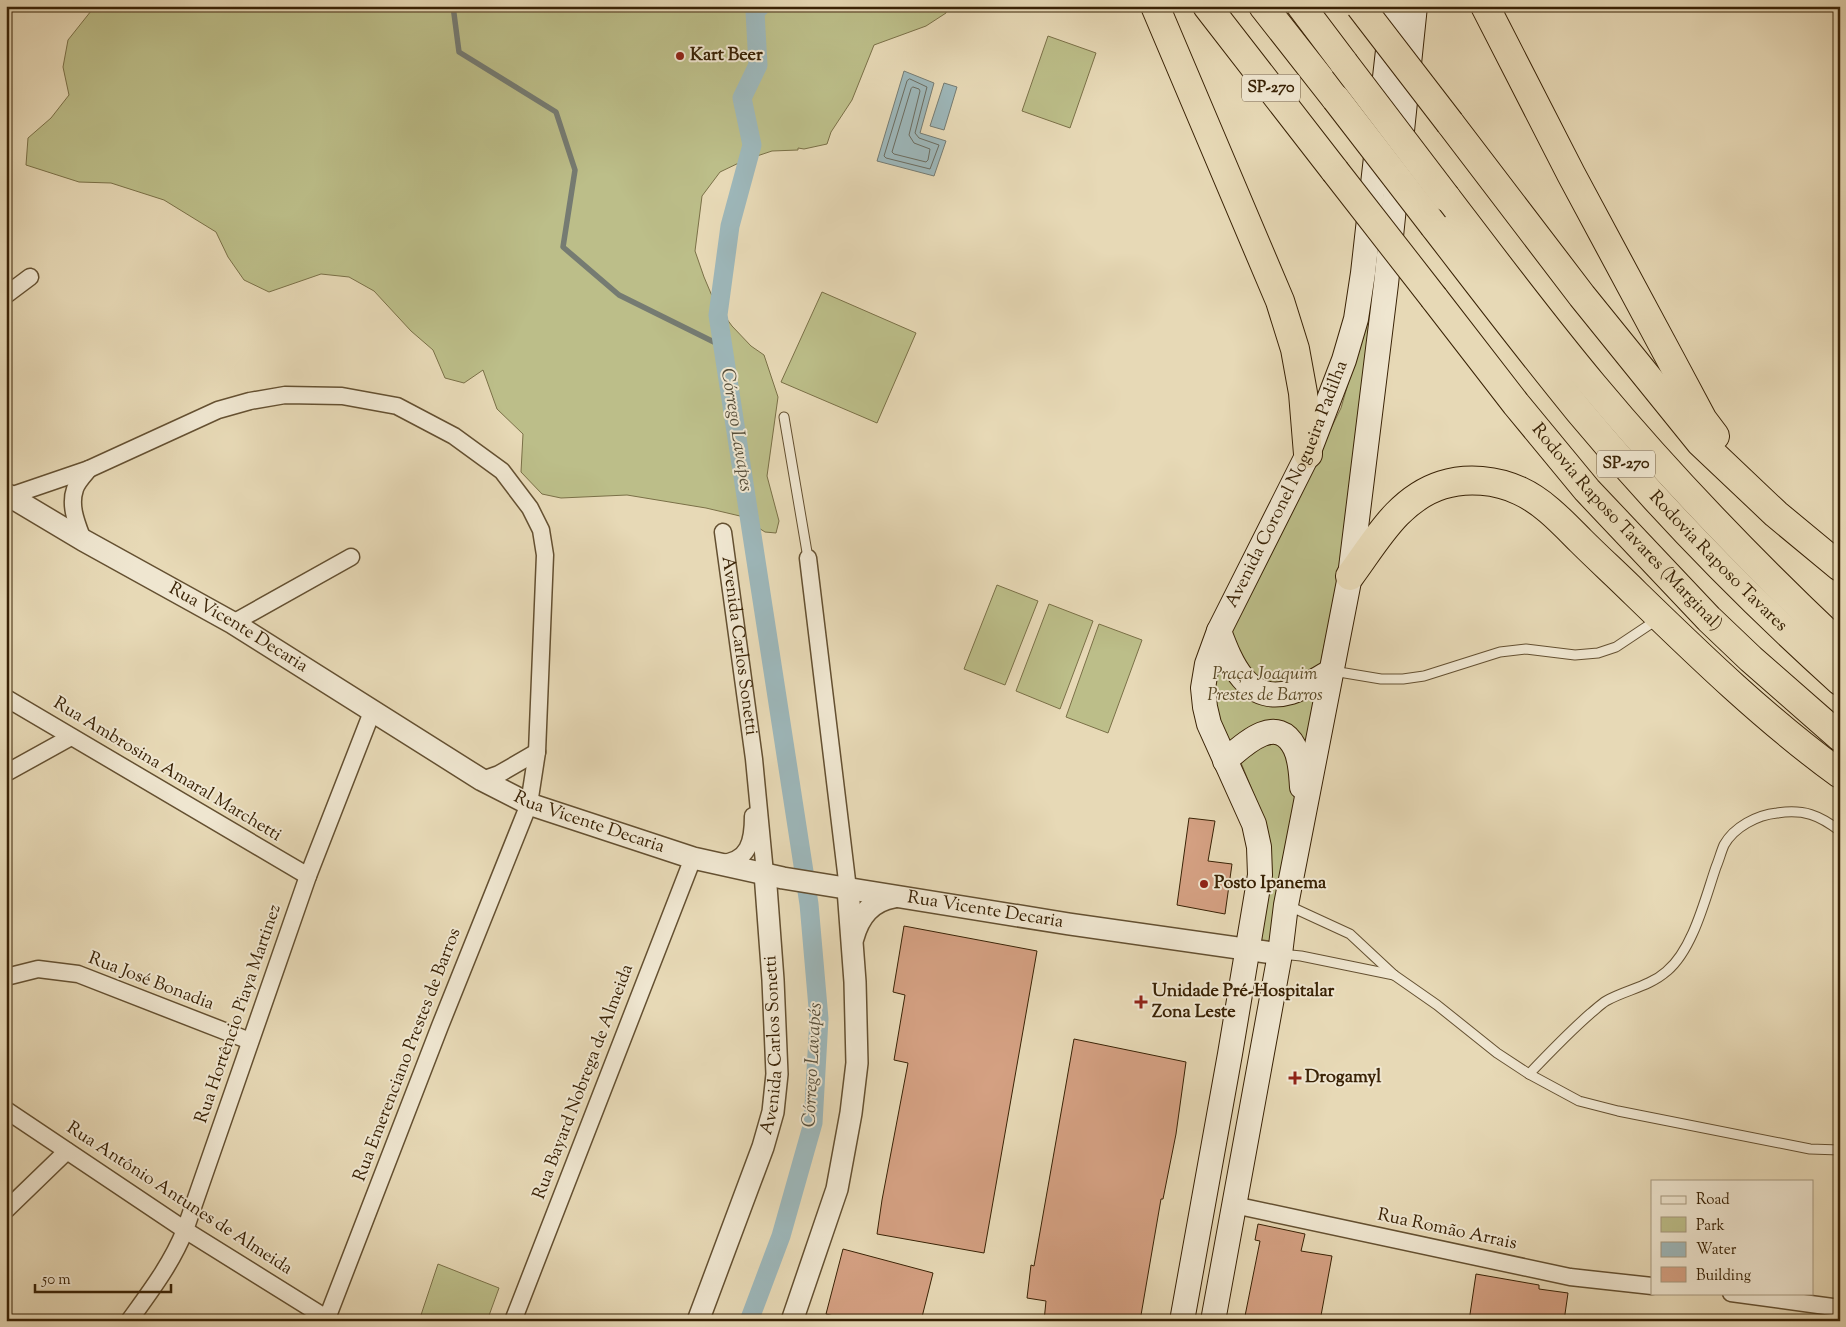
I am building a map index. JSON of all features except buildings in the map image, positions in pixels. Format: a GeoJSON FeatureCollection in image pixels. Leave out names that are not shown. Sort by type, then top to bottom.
{"type":"FeatureCollection","features":[{"type":"Feature","properties":{"kind":"highway"},"geometry":{"type":"LineString","coordinates":[[1155,6],[1280,301],[1295,349],[1303,393],[1308,454]]}},
{"type":"Feature","properties":{"kind":"highway","name":"Rodovia Raposo Tavares (Marginal)"},"geometry":{"type":"LineString","coordinates":[[1207,6],[1516,404],[1600,504],[1667,576],[1751,660],[1840,737]]}},
{"type":"Feature","properties":{"kind":"highway","name":"Rodovia Raposo Tavares"},"geometry":{"type":"LineString","coordinates":[[1263,6],[1514,330],[1581,412],[1664,507],[1766,612],[1840,682]]}},
{"type":"Feature","properties":{"kind":"highway","name":"Rodovia Raposo Tavares"},"geometry":{"type":"LineString","coordinates":[[1301,6],[1523,298],[1600,393],[1675,478],[1840,645]]}},
{"type":"Feature","properties":{"kind":"highway"},"geometry":{"type":"LineString","coordinates":[[1360,6],[1582,296],[1700,442],[1776,514],[1840,567]]}},
{"type":"Feature","properties":{"kind":"highway"},"geometry":{"type":"LineString","coordinates":[[1485,6],[1571,174],[1703,420],[1776,514]]}},
{"type":"Feature","properties":{"kind":"highway"},"geometry":{"type":"LineString","coordinates":[[1350,576],[1394,517],[1408,503],[1426,491],[1444,484],[1461,481],[1501,484],[1521,491],[1556,515],[1729,683],[1778,726],[1840,774]]}},
{"type":"Feature","properties":{"kind":"main road","name":"Avenida Coronel Nogueira Padilha"},"geometry":{"type":"LineString","coordinates":[[1182,1321],[1260,876],[1259,847],[1248,810],[1224,761],[1209,724],[1203,688],[1207,664],[1219,631],[1308,454],[1344,360],[1356,319],[1363,273],[1393,6]]}},
{"type":"Feature","properties":{"kind":"main road","name":"Avenida Coronel Nogueira Padilha"},"geometry":{"type":"LineString","coordinates":[[1213,1321],[1280,954],[1286,905],[1350,576],[1386,284],[1415,6]]}},
{"type":"Feature","properties":{"kind":"main road"},"geometry":{"type":"LineString","coordinates":[[1219,631],[1239,675],[1250,685],[1263,692],[1277,694],[1291,692],[1332,671]]}},
{"type":"Feature","properties":{"kind":"main road"},"geometry":{"type":"LineString","coordinates":[[1224,761],[1257,735],[1276,732],[1284,735],[1290,741],[1298,757],[1305,804]]}},
{"type":"Feature","properties":{"kind":"street"},"geometry":{"type":"LineString","coordinates":[[6,295],[30,277]]}},
{"type":"Feature","properties":{"kind":"street","name":"Rua Emerenciano Prestes de Barros"},"geometry":{"type":"LineString","coordinates":[[8,497],[89,469],[218,410],[250,401],[285,395],[342,396],[397,406],[454,436],[502,471],[530,508],[542,530],[545,555],[537,752],[529,804],[424,1067],[328,1320]]}},
{"type":"Feature","properties":{"kind":"street"},"geometry":{"type":"LineString","coordinates":[[83,540],[74,515],[73,502],[75,488],[89,469]]}},
{"type":"Feature","properties":{"kind":"street","name":"Rua Vicente Decaria"},"geometry":{"type":"LineString","coordinates":[[8,497],[233,623],[482,780],[529,804],[693,858],[774,875],[894,897],[1248,949]]}},
{"type":"Feature","properties":{"kind":"street","name":"Avenida Carlos Sonetti"},"geometry":{"type":"LineString","coordinates":[[698,1321],[763,1147],[772,1112],[777,1074],[773,980],[774,875],[754,759],[723,532]]}},
{"type":"Feature","properties":{"kind":"street"},"geometry":{"type":"LineString","coordinates":[[233,623],[351,557]]}},
{"type":"Feature","properties":{"kind":"street"},"geometry":{"type":"LineString","coordinates":[[792,1321],[837,1189],[851,1113],[856,1063],[855,982],[852,943],[840,888],[808,558]]}},
{"type":"Feature","properties":{"kind":"street","name":"Rua Ambrosina Amaral Marchetti"},"geometry":{"type":"LineString","coordinates":[[6,698],[308,876]]}},
{"type":"Feature","properties":{"kind":"street","name":"Rua Hortêncio Piaya Martinez"},"geometry":{"type":"LineString","coordinates":[[129,1321],[155,1285],[185,1230],[308,876],[372,712]]}},
{"type":"Feature","properties":{"kind":"street"},"geometry":{"type":"LineString","coordinates":[[6,773],[70,737]]}},
{"type":"Feature","properties":{"kind":"street"},"geometry":{"type":"LineString","coordinates":[[482,780],[499,774],[537,752]]}},
{"type":"Feature","properties":{"kind":"street","name":"Avenida Carlos Sonetti"},"geometry":{"type":"LineString","coordinates":[[719,863],[731,862],[741,857],[748,847],[753,828],[754,759]]}},
{"type":"Feature","properties":{"kind":"street","name":"Rua Bayard Nobrega de Almeida"},"geometry":{"type":"LineString","coordinates":[[513,1321],[693,858]]}},
{"type":"Feature","properties":{"kind":"street"},"geometry":{"type":"LineString","coordinates":[[852,943],[856,927],[863,914],[884,898],[894,897]]}},
{"type":"Feature","properties":{"kind":"street"},"geometry":{"type":"LineString","coordinates":[[1248,949],[1280,954]]}},
{"type":"Feature","properties":{"kind":"street","name":"Rua José Bonadia"},"geometry":{"type":"LineString","coordinates":[[6,977],[38,969],[78,974],[250,1041]]}},
{"type":"Feature","properties":{"kind":"street","name":"Rua Antônio Antunes de Almeida"},"geometry":{"type":"LineString","coordinates":[[6,1110],[185,1230],[328,1320]]}},
{"type":"Feature","properties":{"kind":"street"},"geometry":{"type":"LineString","coordinates":[[6,1210],[67,1151]]}},
{"type":"Feature","properties":{"kind":"street","name":"Rua Romão Arrais"},"geometry":{"type":"LineString","coordinates":[[1234,1205],[1570,1277],[1651,1286]]}},
{"type":"Feature","properties":{"kind":"street"},"geometry":{"type":"LineString","coordinates":[[1738,1294],[1840,1308]]}},
{"type":"Feature","properties":{"kind":"lane"},"geometry":{"type":"LineString","coordinates":[[784,417],[808,558]]}},
{"type":"Feature","properties":{"kind":"lane"},"geometry":{"type":"LineString","coordinates":[[1332,671],[1381,679],[1402,678],[1424,676],[1500,652],[1526,649],[1575,655],[1598,653],[1616,647],[1660,618]]}},
{"type":"Feature","properties":{"kind":"lane"},"geometry":{"type":"LineString","coordinates":[[1529,1074],[1574,1027],[1606,1001],[1648,984],[1666,972],[1681,956],[1692,934],[1724,845],[1737,829],[1771,813],[1787,811],[1808,814],[1824,819],[1840,831]]}},
{"type":"Feature","properties":{"kind":"lane"},"geometry":{"type":"LineString","coordinates":[[1286,905],[1350,934],[1394,975],[1497,1053],[1529,1074],[1579,1101],[1618,1112],[1810,1149],[1840,1150]]}},
{"type":"Feature","properties":{"kind":"lane"},"geometry":{"type":"LineString","coordinates":[[1280,954],[1301,956],[1394,975]]}},
{"type":"Feature","properties":{"kind":"green space"},"geometry":{"type":"Polygon","coordinates":[[[95,6],[947,6],[946,13],[926,26],[874,45],[852,100],[831,132],[827,144],[804,149],[798,148],[798,150],[772,151],[745,160],[720,172],[702,196],[695,251],[704,277],[715,303],[732,326],[751,346],[764,355],[778,397],[767,476],[779,521],[776,533],[765,532],[740,516],[706,508],[627,495],[561,498],[542,494],[521,472],[523,434],[497,409],[483,370],[464,383],[445,378],[433,350],[411,331],[374,291],[349,277],[321,274],[269,292],[244,280],[228,257],[216,232],[164,200],[111,183],[79,182],[26,165],[28,138],[51,118],[69,95],[63,67],[68,40],[95,6]]]}},
{"type":"Feature","properties":{"kind":"green space"},"geometry":{"type":"Polygon","coordinates":[[[1048,36],[1096,53],[1070,128],[1022,111],[1048,36]]]}},
{"type":"Feature","properties":{"kind":"green space","name":"Praça Joaquim Prestes de Barros"},"geometry":{"type":"Polygon","coordinates":[[[1374,247],[1382,254],[1348,532],[1323,651],[1270,946],[1260,943],[1271,859],[1267,827],[1242,765],[1224,734],[1212,701],[1214,677],[1235,622],[1341,408],[1354,363],[1374,247]]]}},
{"type":"Feature","properties":{"kind":"green space"},"geometry":{"type":"Polygon","coordinates":[[[822,292],[916,333],[877,423],[781,382],[822,292]]]}},
{"type":"Feature","properties":{"kind":"green space"},"geometry":{"type":"Polygon","coordinates":[[[997,585],[1038,601],[1005,685],[964,669],[997,585]]]}},
{"type":"Feature","properties":{"kind":"green space"},"geometry":{"type":"Polygon","coordinates":[[[1049,604],[1093,621],[1060,709],[1016,691],[1049,604]]]}},
{"type":"Feature","properties":{"kind":"green space"},"geometry":{"type":"Polygon","coordinates":[[[1099,624],[1142,640],[1108,733],[1066,717],[1099,624]]]}},
{"type":"Feature","properties":{"kind":"green space"},"geometry":{"type":"Polygon","coordinates":[[[438,1264],[499,1288],[487,1321],[419,1321],[438,1264]]]}},
{"type":"Feature","properties":{"kind":"water"},"geometry":{"type":"Polygon","coordinates":[[[904,71],[934,83],[920,133],[946,141],[934,176],[877,161],[904,71]]]}},
{"type":"Feature","properties":{"kind":"water"},"geometry":{"type":"Polygon","coordinates":[[[944,83],[957,87],[944,130],[930,126],[944,83]]]}},
{"type":"Feature","properties":{"kind":"waterway"},"geometry":{"type":"LineString","coordinates":[[453,6],[459,52],[556,112],[575,170],[563,247],[619,295],[724,347]]}},
{"type":"Feature","properties":{"kind":"waterway","name":"Córrego Lavapes"},"geometry":{"type":"LineString","coordinates":[[749,1321],[781,1236],[813,1123],[819,1019],[809,904],[718,315],[730,226],[752,145],[742,98],[758,65],[755,12],[761,6]]}},
{"type":"Feature","properties":{"kind":"place","name":"Kart Beer"},"geometry":{"type":"Point","coordinates":[680,56]}},
{"type":"Feature","properties":{"kind":"place","name":"Posto Ipanema"},"geometry":{"type":"Point","coordinates":[1204,884]}},
{"type":"Feature","properties":{"kind":"place","name":"Unidade Pré-Hospitalar Zona Leste"},"geometry":{"type":"Point","coordinates":[1141,1002]}},
{"type":"Feature","properties":{"kind":"place","name":"Drogamyl"},"geometry":{"type":"Point","coordinates":[1295,1078]}},
{"type":"Feature","properties":{"kind":"water label","name":"Córrego Lavapés"},"geometry":{"type":"Point","coordinates":[813,1065]}}]}
